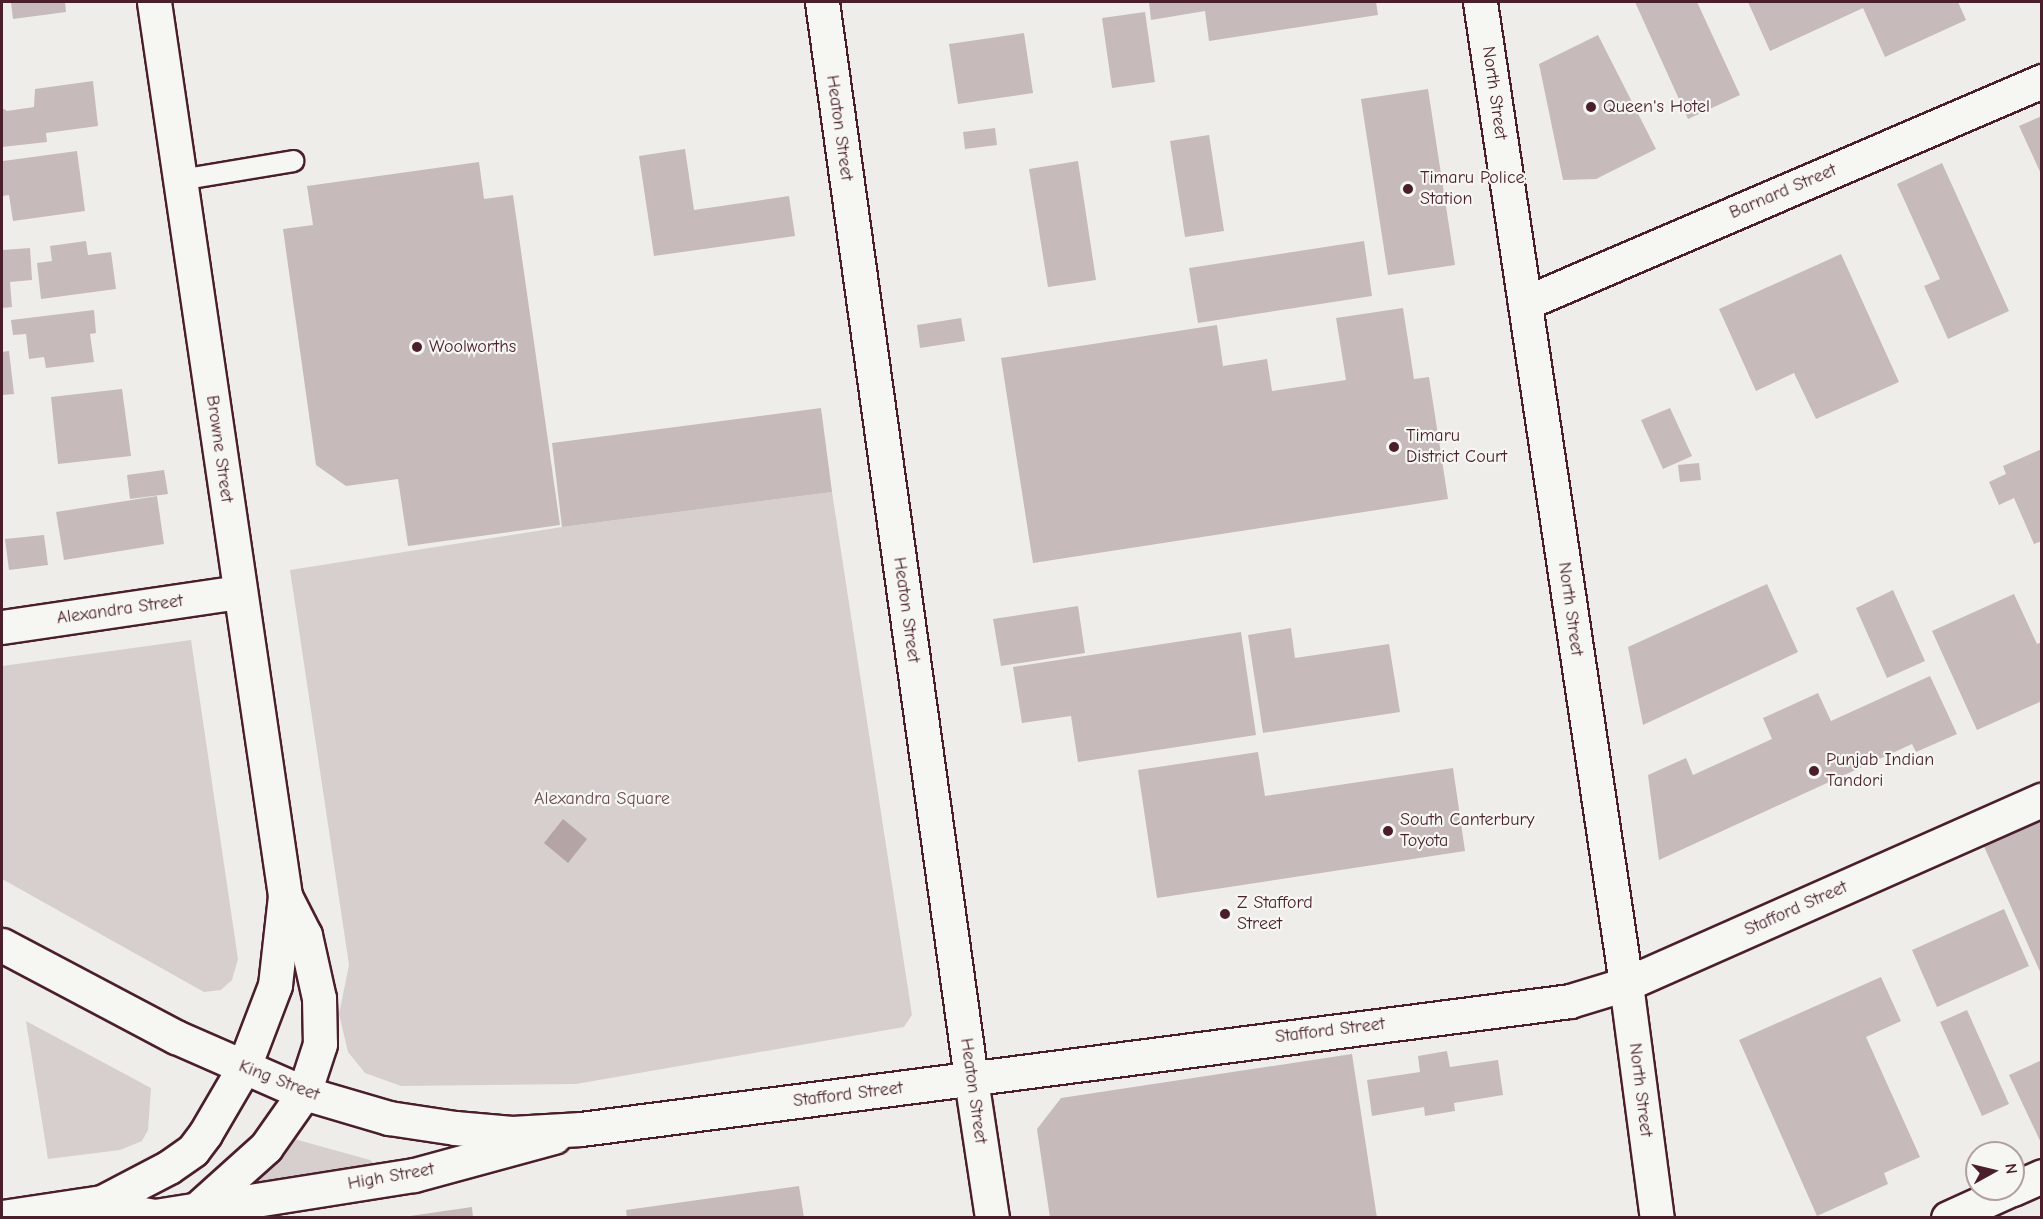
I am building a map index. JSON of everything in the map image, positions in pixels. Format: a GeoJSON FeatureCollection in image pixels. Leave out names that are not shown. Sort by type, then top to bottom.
{"type":"FeatureCollection","features":[{"type":"Feature","properties":{"kind":"street","name":"Browne Street"},"geometry":{"type":"LineString","coordinates":[[154,2],[285,896],[275,985],[243,1069]]}},
{"type":"Feature","properties":{"kind":"street","name":"Heaton Street"},"geometry":{"type":"LineString","coordinates":[[822,2],[992,1218]]}},
{"type":"Feature","properties":{"kind":"street","name":"North Street"},"geometry":{"type":"LineString","coordinates":[[1480,2],[1626,984],[1657,1218]]}},
{"type":"Feature","properties":{"kind":"street","name":"Barnard Street"},"geometry":{"type":"LineString","coordinates":[[1525,303],[2042,81]]}},
{"type":"Feature","properties":{"kind":"street","name":"Alexandra Street"},"geometry":{"type":"LineString","coordinates":[[2,627],[239,592]]}},
{"type":"Feature","properties":{"kind":"street","name":"Stafford Street"},"geometry":{"type":"LineString","coordinates":[[581,1130],[1570,1000],[1626,984],[2042,800]]}},
{"type":"Feature","properties":{"kind":"street","name":"Browne Street"},"geometry":{"type":"LineString","coordinates":[[285,896],[305,935],[322,1022],[320,1044],[304,1093]]}},
{"type":"Feature","properties":{"kind":"street","name":"King Street"},"geometry":{"type":"LineString","coordinates":[[2,945],[243,1069],[304,1093],[389,1118],[455,1128],[512,1133],[581,1130]]}},
{"type":"Feature","properties":{"kind":"street","name":"High Street"},"geometry":{"type":"LineString","coordinates":[[103,1210],[193,1150],[243,1069]]}},
{"type":"Feature","properties":{"kind":"street"},"geometry":{"type":"LineString","coordinates":[[197,1209],[266,1147],[304,1093]]}},
{"type":"Feature","properties":{"kind":"street","name":"High Street"},"geometry":{"type":"LineString","coordinates":[[2,1217],[103,1210],[155,1216],[414,1175],[581,1130]]}},
{"type":"Feature","properties":{"kind":"street"},"geometry":{"type":"LineString","coordinates":[[2025,1183],[2042,1176]]}},
{"type":"Feature","properties":{"kind":"street"},"geometry":{"type":"LineString","coordinates":[[1948,1218],[1986,1201]]}},
{"type":"Feature","properties":{"kind":"lane"},"geometry":{"type":"LineString","coordinates":[[180,180],[293,161]]}},
{"type":"Feature","properties":{"kind":"green space","name":"Alexandra Square"},"geometry":{"type":"Polygon","coordinates":[[[832,492],[912,1015],[904,1027],[576,1084],[401,1086],[365,1073],[348,1052],[339,1014],[349,965],[290,570],[562,527],[832,492]]]}},
{"type":"Feature","properties":{"kind":"green space"},"geometry":{"type":"Polygon","coordinates":[[[191,640],[238,959],[232,980],[221,990],[204,992],[2,879],[2,666],[191,640]]]}},
{"type":"Feature","properties":{"kind":"green space"},"geometry":{"type":"Polygon","coordinates":[[[26,1021],[151,1088],[148,1130],[142,1141],[120,1150],[48,1159],[26,1021]]]}},
{"type":"Feature","properties":{"kind":"green space"},"geometry":{"type":"Polygon","coordinates":[[[287,1137],[370,1160],[374,1164],[372,1170],[249,1187],[287,1137]]]}},
{"type":"Feature","properties":{"kind":"shaded area"},"geometry":{"type":"Polygon","coordinates":[[[563,819],[587,839],[568,863],[544,843],[563,819]]]}},
{"type":"Feature","properties":{"kind":"building"},"geometry":{"type":"Polygon","coordinates":[[[11,2],[65,2],[66,12],[13,19],[11,2]]]}},
{"type":"Feature","properties":{"kind":"building"},"geometry":{"type":"Polygon","coordinates":[[[1149,2],[1376,2],[1378,15],[1209,41],[1205,11],[1151,20],[1149,2]]]}},
{"type":"Feature","properties":{"kind":"building"},"geometry":{"type":"Polygon","coordinates":[[[1635,2],[1697,2],[1740,95],[1688,119],[1635,2]]]}},
{"type":"Feature","properties":{"kind":"building"},"geometry":{"type":"Polygon","coordinates":[[[1748,2],[1958,2],[1966,20],[1885,57],[1863,8],[1770,51],[1748,2]]]}},
{"type":"Feature","properties":{"kind":"building"},"geometry":{"type":"Polygon","coordinates":[[[1145,12],[1155,82],[1112,88],[1102,18],[1145,12]]]}},
{"type":"Feature","properties":{"kind":"building"},"geometry":{"type":"Polygon","coordinates":[[[1024,33],[1033,93],[958,104],[949,44],[1024,33]]]}},
{"type":"Feature","properties":{"kind":"building","name":"Queen's Hotel"},"geometry":{"type":"Polygon","coordinates":[[[1598,35],[1656,149],[1596,179],[1563,180],[1539,64],[1598,35]]]}},
{"type":"Feature","properties":{"kind":"building"},"geometry":{"type":"Polygon","coordinates":[[[93,81],[98,126],[46,133],[47,142],[2,147],[2,108],[7,111],[34,107],[35,89],[93,81]]]}},
{"type":"Feature","properties":{"kind":"building"},"geometry":{"type":"Polygon","coordinates":[[[1428,89],[1455,265],[1388,275],[1361,99],[1428,89]]]}},
{"type":"Feature","properties":{"kind":"building"},"geometry":{"type":"Polygon","coordinates":[[[2042,116],[2042,176],[2019,126],[2042,116]]]}},
{"type":"Feature","properties":{"kind":"building"},"geometry":{"type":"Polygon","coordinates":[[[995,128],[997,145],[965,149],[963,132],[995,128]]]}},
{"type":"Feature","properties":{"kind":"building"},"geometry":{"type":"Polygon","coordinates":[[[1209,135],[1224,231],[1185,237],[1170,141],[1209,135]]]}},
{"type":"Feature","properties":{"kind":"building"},"geometry":{"type":"Polygon","coordinates":[[[685,149],[694,210],[789,196],[795,236],[654,256],[639,156],[685,149]]]}},
{"type":"Feature","properties":{"kind":"building"},"geometry":{"type":"Polygon","coordinates":[[[77,151],[85,211],[13,221],[9,195],[2,196],[3,161],[77,151]]]}},
{"type":"Feature","properties":{"kind":"building"},"geometry":{"type":"Polygon","coordinates":[[[1078,161],[1096,280],[1048,287],[1029,169],[1078,161]]]}},
{"type":"Feature","properties":{"kind":"building","name":"Woolworths"},"geometry":{"type":"Polygon","coordinates":[[[479,162],[484,199],[513,195],[560,525],[408,546],[398,479],[346,486],[316,465],[283,229],[313,225],[307,186],[479,162]]]}},
{"type":"Feature","properties":{"kind":"building"},"geometry":{"type":"Polygon","coordinates":[[[1942,163],[2009,311],[1948,339],[1924,286],[1940,279],[1897,184],[1942,163]]]}},
{"type":"Feature","properties":{"kind":"building"},"geometry":{"type":"Polygon","coordinates":[[[86,241],[88,255],[111,252],[116,289],[41,299],[37,263],[52,261],[50,246],[86,241]]]}},
{"type":"Feature","properties":{"kind":"building"},"geometry":{"type":"Polygon","coordinates":[[[1364,241],[1372,296],[1198,323],[1189,268],[1364,241]]]}},
{"type":"Feature","properties":{"kind":"building"},"geometry":{"type":"Polygon","coordinates":[[[30,248],[32,280],[10,282],[12,307],[2,308],[2,250],[30,248]]]}},
{"type":"Feature","properties":{"kind":"building"},"geometry":{"type":"Polygon","coordinates":[[[1841,254],[1899,382],[1816,419],[1794,373],[1756,391],[1719,309],[1841,254]]]}},
{"type":"Feature","properties":{"kind":"building"},"geometry":{"type":"Polygon","coordinates":[[[1403,308],[1414,379],[1429,377],[1448,499],[1033,563],[1001,358],[1217,325],[1223,366],[1267,359],[1272,391],[1346,380],[1336,318],[1403,308]]]}},
{"type":"Feature","properties":{"kind":"building"},"geometry":{"type":"Polygon","coordinates":[[[94,310],[96,333],[90,334],[94,362],[46,368],[44,357],[29,359],[26,334],[13,335],[11,320],[94,310]]]}},
{"type":"Feature","properties":{"kind":"building"},"geometry":{"type":"Polygon","coordinates":[[[961,318],[965,341],[920,348],[917,325],[961,318]]]}},
{"type":"Feature","properties":{"kind":"building"},"geometry":{"type":"Polygon","coordinates":[[[9,351],[14,394],[2,395],[2,352],[9,351]]]}},
{"type":"Feature","properties":{"kind":"building"},"geometry":{"type":"Polygon","coordinates":[[[122,389],[131,456],[58,464],[51,397],[122,389]]]}},
{"type":"Feature","properties":{"kind":"building"},"geometry":{"type":"Polygon","coordinates":[[[821,408],[832,492],[562,527],[552,443],[821,408]]]}},
{"type":"Feature","properties":{"kind":"building"},"geometry":{"type":"Polygon","coordinates":[[[1670,408],[1692,456],[1663,469],[1641,420],[1670,408]]]}},
{"type":"Feature","properties":{"kind":"building"},"geometry":{"type":"Polygon","coordinates":[[[2042,449],[2042,541],[2034,544],[2014,498],[1999,505],[1989,482],[2006,474],[2003,466],[2042,449]]]}},
{"type":"Feature","properties":{"kind":"building"},"geometry":{"type":"Polygon","coordinates":[[[1699,463],[1701,480],[1680,482],[1678,465],[1699,463]]]}},
{"type":"Feature","properties":{"kind":"building"},"geometry":{"type":"Polygon","coordinates":[[[164,470],[168,494],[130,499],[127,475],[164,470]]]}},
{"type":"Feature","properties":{"kind":"building"},"geometry":{"type":"Polygon","coordinates":[[[157,496],[164,544],[64,560],[56,512],[157,496]]]}},
{"type":"Feature","properties":{"kind":"building"},"geometry":{"type":"Polygon","coordinates":[[[44,535],[48,565],[9,570],[5,539],[44,535]]]}},
{"type":"Feature","properties":{"kind":"building"},"geometry":{"type":"Polygon","coordinates":[[[1767,584],[1798,652],[1643,725],[1628,647],[1767,584]]]}},
{"type":"Feature","properties":{"kind":"building"},"geometry":{"type":"Polygon","coordinates":[[[1893,590],[1925,661],[1887,678],[1856,608],[1893,590]]]}},
{"type":"Feature","properties":{"kind":"building"},"geometry":{"type":"Polygon","coordinates":[[[2014,594],[2037,644],[2042,642],[2042,701],[1977,730],[1932,631],[2014,594]]]}},
{"type":"Feature","properties":{"kind":"building"},"geometry":{"type":"Polygon","coordinates":[[[1078,606],[1085,653],[1001,666],[993,619],[1078,606]]]}},
{"type":"Feature","properties":{"kind":"building"},"geometry":{"type":"Polygon","coordinates":[[[1291,628],[1295,658],[1389,644],[1400,712],[1263,733],[1248,635],[1291,628]]]}},
{"type":"Feature","properties":{"kind":"building"},"geometry":{"type":"Polygon","coordinates":[[[1241,632],[1256,735],[1078,762],[1071,716],[1022,723],[1013,667],[1241,632]]]}},
{"type":"Feature","properties":{"kind":"building"},"geometry":{"type":"Polygon","coordinates":[[[1930,676],[1957,734],[1916,752],[1912,744],[1659,860],[1648,775],[1686,758],[1693,775],[1772,739],[1763,718],[1818,693],[1831,721],[1930,676]]]}},
{"type":"Feature","properties":{"kind":"building"},"geometry":{"type":"Polygon","coordinates":[[[1258,752],[1265,796],[1453,768],[1465,851],[1157,898],[1138,770],[1258,752]]]}},
{"type":"Feature","properties":{"kind":"building"},"geometry":{"type":"Polygon","coordinates":[[[2042,815],[2042,976],[1982,842],[2042,815]]]}},
{"type":"Feature","properties":{"kind":"building"},"geometry":{"type":"Polygon","coordinates":[[[2004,909],[2029,966],[1937,1007],[1912,950],[2004,909]]]}},
{"type":"Feature","properties":{"kind":"building"},"geometry":{"type":"Polygon","coordinates":[[[1881,977],[1901,1021],[1866,1037],[1920,1157],[1884,1173],[1888,1184],[1817,1216],[1739,1040],[1881,977]]]}},
{"type":"Feature","properties":{"kind":"building"},"geometry":{"type":"Polygon","coordinates":[[[1967,1010],[2009,1104],[1982,1116],[1940,1022],[1967,1010]]]}},
{"type":"Feature","properties":{"kind":"building"},"geometry":{"type":"Polygon","coordinates":[[[1447,1051],[1450,1067],[1498,1060],[1503,1095],[1454,1103],[1455,1111],[1425,1116],[1424,1107],[1372,1116],[1367,1080],[1420,1072],[1418,1056],[1447,1051]]]}},
{"type":"Feature","properties":{"kind":"building"},"geometry":{"type":"Polygon","coordinates":[[[1352,1054],[1377,1218],[1050,1218],[1037,1129],[1061,1098],[1352,1054]]]}},
{"type":"Feature","properties":{"kind":"building"},"geometry":{"type":"Polygon","coordinates":[[[2042,1060],[2042,1145],[2009,1075],[2042,1060]]]}},
{"type":"Feature","properties":{"kind":"building"},"geometry":{"type":"Polygon","coordinates":[[[799,1186],[804,1218],[627,1218],[626,1210],[799,1186]]]}},
{"type":"Feature","properties":{"kind":"building"},"geometry":{"type":"Polygon","coordinates":[[[472,1207],[473,1218],[410,1218],[410,1216],[472,1207]]]}},
{"type":"Feature","properties":{"kind":"place","name":"Queen's Hotel"},"geometry":{"type":"Point","coordinates":[1591,107]}},
{"type":"Feature","properties":{"kind":"place","name":"Timaru Police Station"},"geometry":{"type":"Point","coordinates":[1408,189]}},
{"type":"Feature","properties":{"kind":"place","name":"Woolworths"},"geometry":{"type":"Point","coordinates":[417,347]}},
{"type":"Feature","properties":{"kind":"place","name":"Timaru District Court"},"geometry":{"type":"Point","coordinates":[1394,447]}},
{"type":"Feature","properties":{"kind":"place","name":"Punjab Indian Tandori"},"geometry":{"type":"Point","coordinates":[1814,771]}},
{"type":"Feature","properties":{"kind":"place","name":"South Canterbury Toyota"},"geometry":{"type":"Point","coordinates":[1388,831]}},
{"type":"Feature","properties":{"kind":"place","name":"Z Stafford Street"},"geometry":{"type":"Point","coordinates":[1225,914]}}]}
